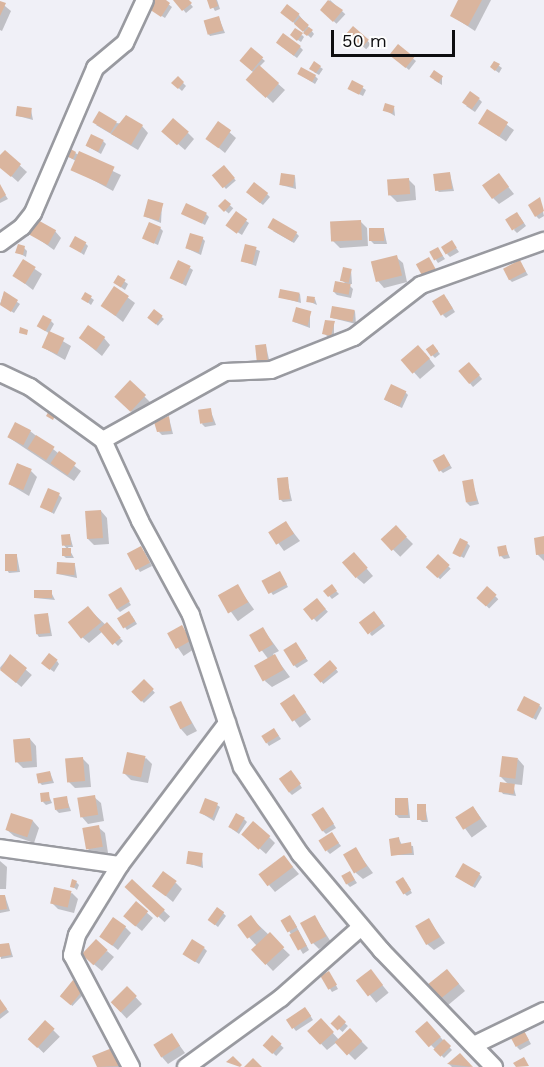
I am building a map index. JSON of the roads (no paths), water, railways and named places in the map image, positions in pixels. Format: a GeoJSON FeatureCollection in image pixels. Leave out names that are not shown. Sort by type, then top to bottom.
{"type":"FeatureCollection","features":[{"type":"Feature","properties":{"kind":"street"},"geometry":{"type":"LineString","coordinates":[[0,243],[22,227],[33,213],[95,68],[125,43],[145,0]]}},
{"type":"Feature","properties":{"kind":"street"},"geometry":{"type":"LineString","coordinates":[[103,440],[225,372],[271,370],[354,337],[421,285],[544,241]]}},
{"type":"Feature","properties":{"kind":"street"},"geometry":{"type":"LineString","coordinates":[[0,373],[30,387],[103,440],[140,521],[183,598],[242,767],[285,834],[362,927],[494,1067]]}},
{"type":"Feature","properties":{"kind":"street"},"geometry":{"type":"LineString","coordinates":[[131,1067],[72,955],[77,935],[120,865],[227,723]]}},
{"type":"Feature","properties":{"kind":"street"},"geometry":{"type":"LineString","coordinates":[[0,848],[120,865]]}},
{"type":"Feature","properties":{"kind":"street"},"geometry":{"type":"LineString","coordinates":[[186,1067],[281,998],[362,927]]}},
{"type":"Feature","properties":{"kind":"street"},"geometry":{"type":"LineString","coordinates":[[474,1045],[544,1011]]}}]}
